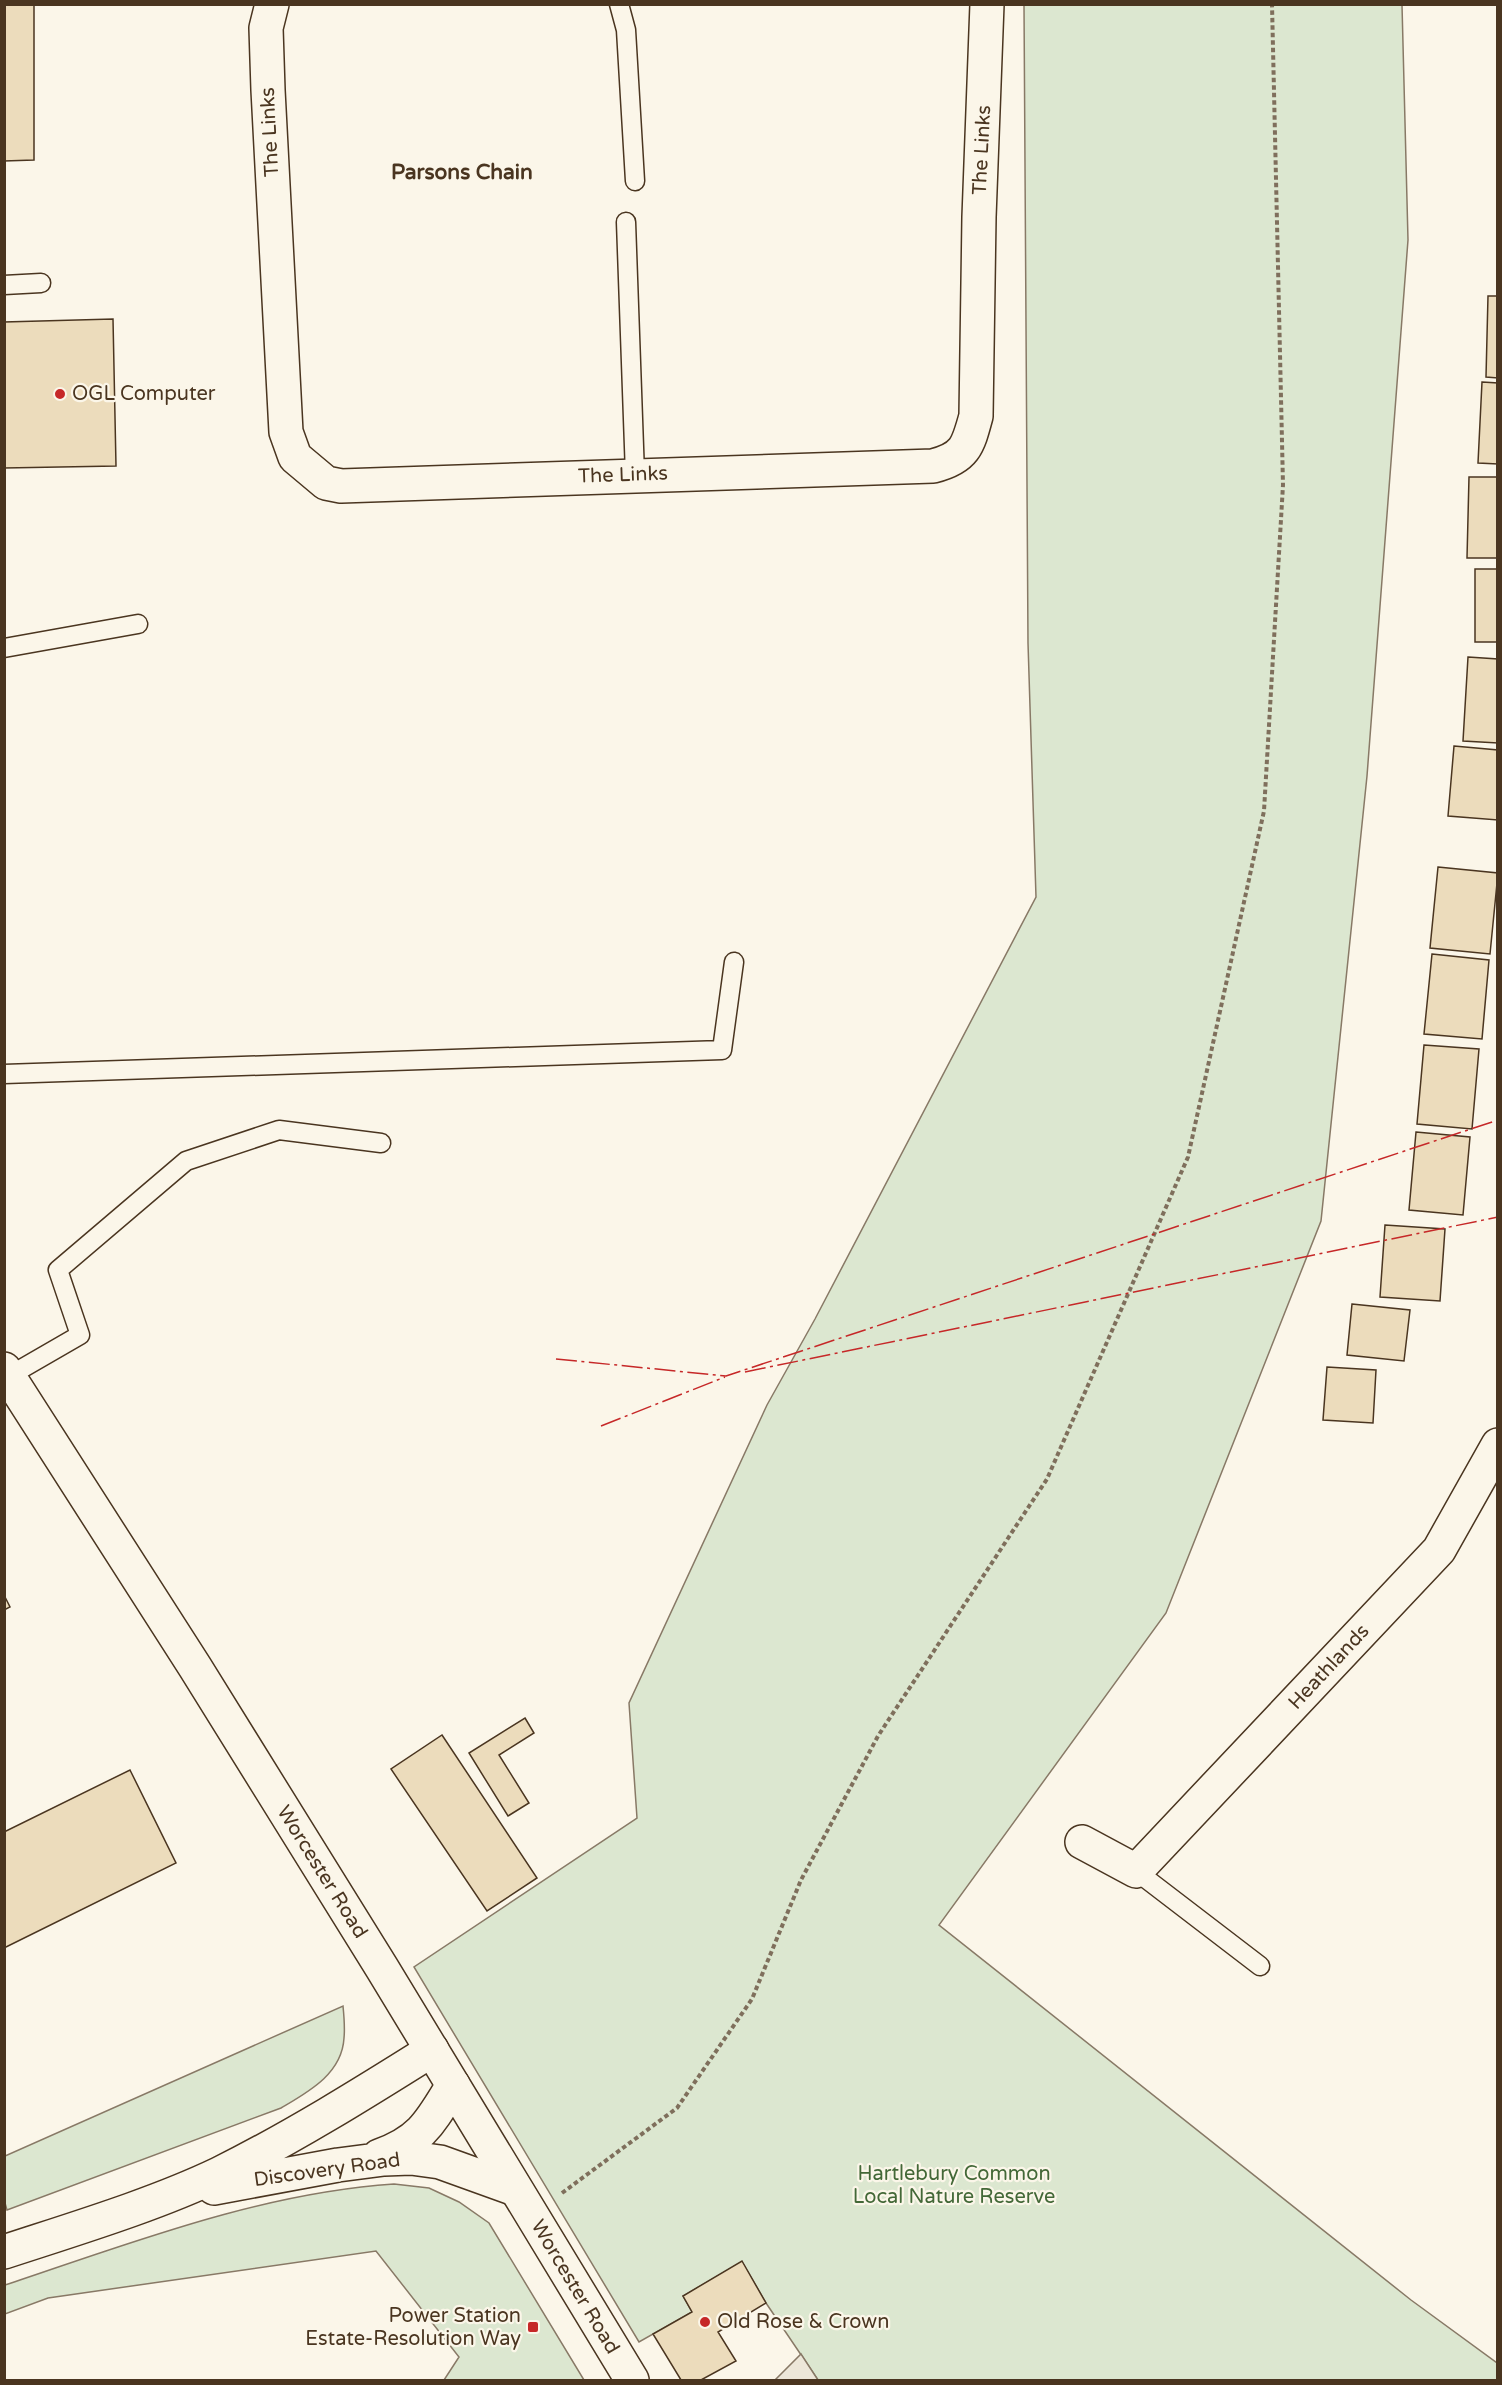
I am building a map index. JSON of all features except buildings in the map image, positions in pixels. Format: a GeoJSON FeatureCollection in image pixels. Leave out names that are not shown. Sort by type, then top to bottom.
{"type":"FeatureCollection","features":[{"type":"Feature","properties":{"kind":"street","name":"The Links"},"geometry":{"type":"LineString","coordinates":[[272,4],[266,28],[268,90],[286,432],[295,457],[326,483],[341,486],[933,466],[959,456],[969,442],[976,416],[979,217],[987,4]]}},
{"type":"Feature","properties":{"kind":"street","name":"Worcester Road"},"geometry":{"type":"LineString","coordinates":[[7,1372],[195,1667],[432,2050],[632,2380]]}},
{"type":"Feature","properties":{"kind":"street","name":"Heathlands"},"geometry":{"type":"LineString","coordinates":[[1136,1871],[1439,1550],[1497,1445]]}},
{"type":"Feature","properties":{"kind":"street"},"geometry":{"type":"LineString","coordinates":[[1082,1842],[1136,1871]]}},
{"type":"Feature","properties":{"kind":"street","name":"Discovery Road"},"geometry":{"type":"LineString","coordinates":[[4,2252],[136,2207],[217,2175],[306,2129],[432,2050]]}},
{"type":"Feature","properties":{"kind":"street"},"geometry":{"type":"LineString","coordinates":[[363,2162],[398,2150],[428,2127],[453,2085]]}},
{"type":"Feature","properties":{"kind":"street","name":"Discovery Road"},"geometry":{"type":"LineString","coordinates":[[136,2207],[234,2184],[363,2162],[411,2158],[440,2162],[523,2201]]}},
{"type":"Feature","properties":{"kind":"lane"},"geometry":{"type":"LineString","coordinates":[[619,4],[626,30],[635,181]]}},
{"type":"Feature","properties":{"kind":"lane"},"geometry":{"type":"LineString","coordinates":[[626,222],[635,475]]}},
{"type":"Feature","properties":{"kind":"lane"},"geometry":{"type":"LineString","coordinates":[[4,285],[41,283]]}},
{"type":"Feature","properties":{"kind":"lane"},"geometry":{"type":"LineString","coordinates":[[4,648],[138,624]]}},
{"type":"Feature","properties":{"kind":"lane"},"geometry":{"type":"LineString","coordinates":[[4,1074],[722,1050],[734,963]]}},
{"type":"Feature","properties":{"kind":"lane"},"geometry":{"type":"LineString","coordinates":[[7,1372],[80,1335],[58,1270],[186,1161],[279,1130],[381,1143]]}},
{"type":"Feature","properties":{"kind":"lane"},"geometry":{"type":"LineString","coordinates":[[1136,1871],[1260,1966]]}},
{"type":"Feature","properties":{"kind":"path"},"geometry":{"type":"LineString","coordinates":[[523,2201],[553,2199],[677,2109],[752,1999],[801,1880],[878,1736],[1047,1479],[1188,1157],[1264,811],[1283,485],[1272,4]]}},
{"type":"Feature","properties":{"kind":"green space","name":"Hartlebury Common Local Nature Reserve"},"geometry":{"type":"Polygon","coordinates":[[[1024,5],[1402,5],[1408,240],[1367,776],[1321,1221],[1166,1613],[939,1925],[1411,2300],[1497,2363],[1497,2380],[818,2380],[766,2303],[742,2262],[683,2296],[692,2312],[639,2342],[414,1967],[637,1818],[629,1703],[767,1405],[815,1319],[1036,897],[1028,643],[1024,5]]]}},
{"type":"Feature","properties":{"kind":"green space"},"geometry":{"type":"Polygon","coordinates":[[[343,2006],[344,2038],[337,2062],[322,2081],[291,2102],[281,2108],[7,2210],[5,2156],[343,2006]]]}},
{"type":"Feature","properties":{"kind":"green space"},"geometry":{"type":"Polygon","coordinates":[[[394,2184],[429,2188],[459,2202],[489,2223],[584,2380],[444,2380],[459,2357],[376,2251],[48,2298],[5,2314],[5,2285],[100,2253],[245,2209],[344,2189],[394,2184]]]}},
{"type":"Feature","properties":{"kind":"shaded area"},"geometry":{"type":"Polygon","coordinates":[[[801,2354],[818,2380],[775,2380],[801,2354]]]}},
{"type":"Feature","properties":{"kind":"power"},"geometry":{"type":"LineString","coordinates":[[556,1359],[726,1376],[1498,1120]]}},
{"type":"Feature","properties":{"kind":"power"},"geometry":{"type":"LineString","coordinates":[[745,1372],[1498,1217]]}},
{"type":"Feature","properties":{"kind":"power"},"geometry":{"type":"LineString","coordinates":[[601,1426],[725,1377]]}},
{"type":"Feature","properties":{"kind":"place","name":"OGL Computer"},"geometry":{"type":"Point","coordinates":[60,394]}},
{"type":"Feature","properties":{"kind":"place","name":"Old Rose & Crown"},"geometry":{"type":"Point","coordinates":[705,2322]}},
{"type":"Feature","properties":{"kind":"place","name":"Power Station Estate-Resolution Way"},"geometry":{"type":"Point","coordinates":[533,2327]}},
{"type":"Feature","properties":{"kind":"district","name":"Parsons Chain"},"geometry":{"type":"Point","coordinates":[462,172]}}]}
